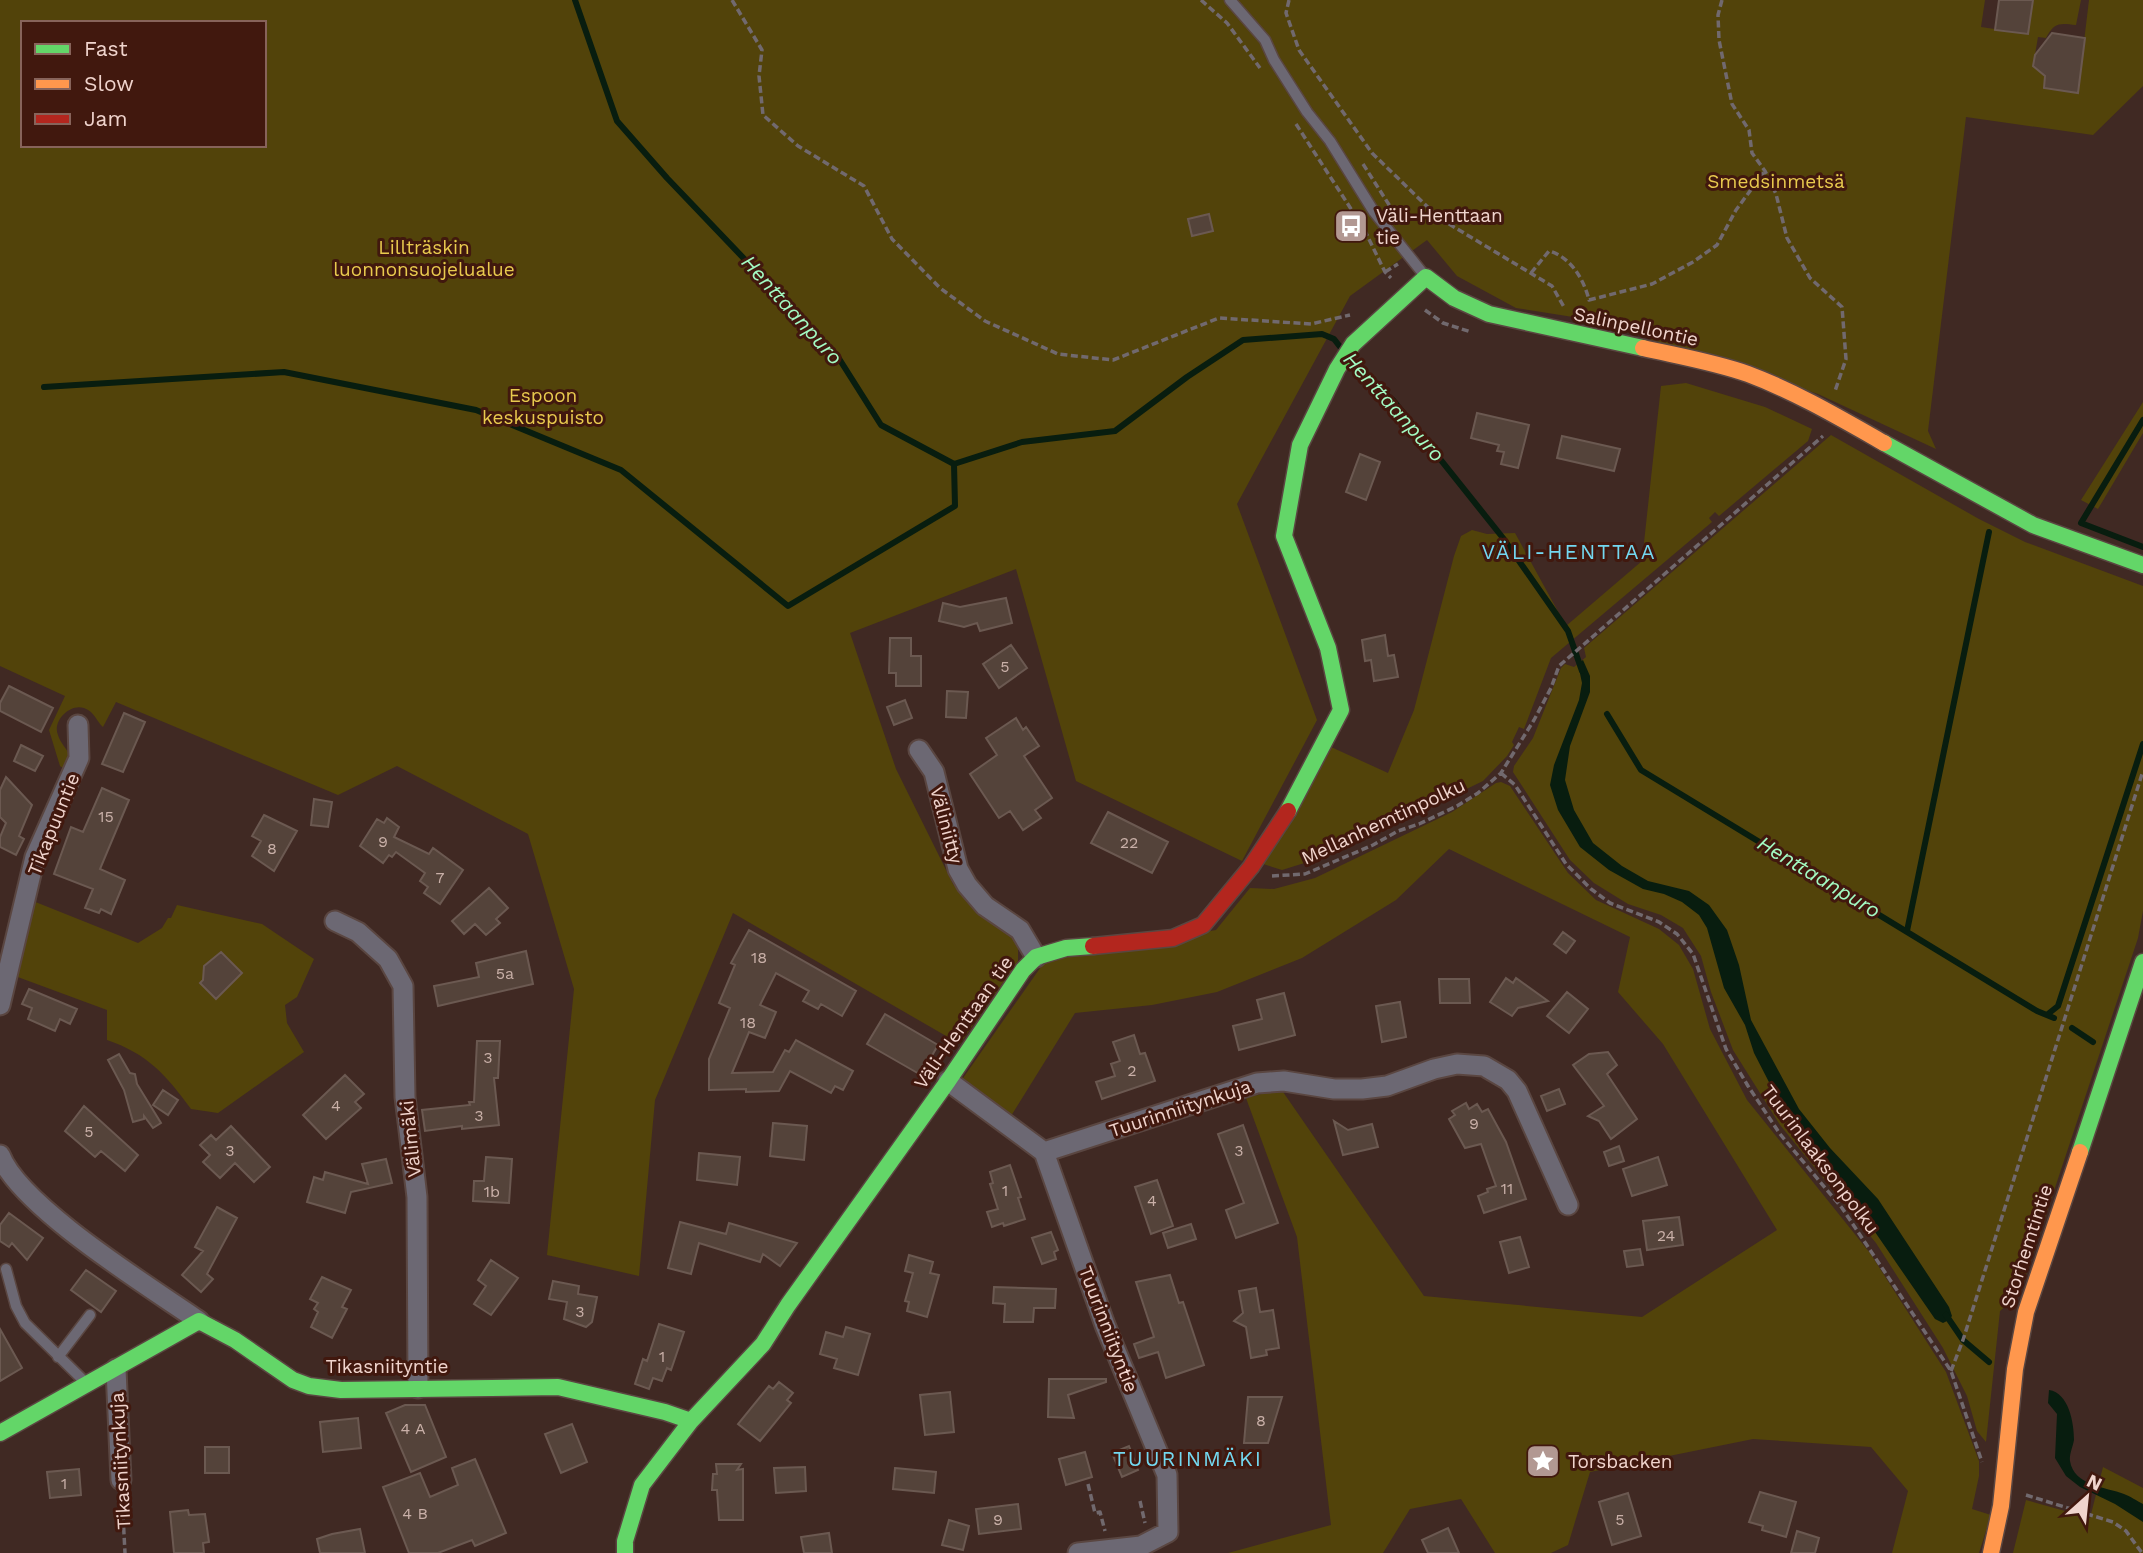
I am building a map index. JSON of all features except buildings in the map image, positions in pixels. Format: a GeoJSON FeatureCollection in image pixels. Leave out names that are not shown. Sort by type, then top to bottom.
{"type":"FeatureCollection","features":[{"type":"Feature","properties":{"kind":"street","name":"Salinpellontie"},"geometry":{"type":"LineString","coordinates":[[1426,277],[1454,298],[1489,314],[1723,366],[1781,386],[2033,525],[2143,565]]}},
{"type":"Feature","properties":{"kind":"street","name":"Väli-Henttaan tie"},"geometry":{"type":"LineString","coordinates":[[625,1553],[625,1541],[642,1485],[691,1421],[763,1345],[788,1305],[948,1081],[1012,983],[1036,957],[1066,948],[1173,938],[1203,925],[1251,867],[1287,814],[1342,710],[1328,648],[1284,536],[1300,445],[1337,369],[1353,344],[1426,277]]}},
{"type":"Feature","properties":{"kind":"street","name":"Tikapuuntie"},"geometry":{"type":"LineString","coordinates":[[0,1005],[35,857],[79,758],[78,725]]}},
{"type":"Feature","properties":{"kind":"street","name":"Väliniitty"},"geometry":{"type":"LineString","coordinates":[[919,750],[933,772],[958,869],[967,885],[985,906],[1020,930],[1036,957]]}},
{"type":"Feature","properties":{"kind":"street","name":"Välimäki"},"geometry":{"type":"LineString","coordinates":[[335,921],[358,932],[388,958],[403,986],[405,1097],[417,1197],[418,1388]]}},
{"type":"Feature","properties":{"kind":"street","name":"Storhemtintie"},"geometry":{"type":"LineString","coordinates":[[1991,1553],[1999,1517],[2015,1369],[2026,1312],[2143,962]]}},
{"type":"Feature","properties":{"kind":"street","name":"Tuurinniitynkuja"},"geometry":{"type":"LineString","coordinates":[[1044,1152],[1257,1083],[1284,1081],[1334,1089],[1362,1089],[1387,1086],[1434,1069],[1473,1064],[1496,1072],[1517,1091],[1568,1205]]}},
{"type":"Feature","properties":{"kind":"street"},"geometry":{"type":"LineString","coordinates":[[948,1081],[1044,1152]]}},
{"type":"Feature","properties":{"kind":"street","name":"Tuurinniityntie"},"geometry":{"type":"LineString","coordinates":[[1044,1152],[1105,1325],[1167,1475],[1168,1532],[1141,1546],[1078,1553]]}},
{"type":"Feature","properties":{"kind":"street"},"geometry":{"type":"LineString","coordinates":[[0,1155],[20,1186],[37,1202],[111,1259],[199,1321],[0,1433]]}},
{"type":"Feature","properties":{"kind":"street","name":"Tikasniityntie"},"geometry":{"type":"LineString","coordinates":[[199,1321],[235,1340],[293,1380],[309,1386],[341,1390],[558,1387],[665,1412],[691,1421]]}},
{"type":"Feature","properties":{"kind":"street","name":"Tikasniitynkuja"},"geometry":{"type":"LineString","coordinates":[[116,1369],[121,1480]]}},
{"type":"Feature","properties":{"kind":"lane","name":"Salinpellontie"},"geometry":{"type":"LineString","coordinates":[[1230,0],[1265,40],[1307,112],[1330,141],[1374,212],[1426,277]]}},
{"type":"Feature","properties":{"kind":"lane"},"geometry":{"type":"LineString","coordinates":[[6,1269],[16,1306],[25,1323],[89,1384]]}},
{"type":"Feature","properties":{"kind":"lane"},"geometry":{"type":"LineString","coordinates":[[58,1357],[90,1315]]}},
{"type":"Feature","properties":{"kind":"path"},"geometry":{"type":"LineString","coordinates":[[732,0],[762,50],[759,76],[763,115],[798,146],[864,186],[892,239],[940,288],[985,321],[1058,354],[1113,360],[1219,318],[1311,324],[1352,315]]}},
{"type":"Feature","properties":{"kind":"path"},"geometry":{"type":"LineString","coordinates":[[1201,0],[1227,23],[1263,71]]}},
{"type":"Feature","properties":{"kind":"path"},"geometry":{"type":"LineString","coordinates":[[1289,0],[1286,13],[1299,50],[1372,153],[1439,218],[1552,286],[1566,312],[1565,332]]}},
{"type":"Feature","properties":{"kind":"path"},"geometry":{"type":"LineString","coordinates":[[1722,0],[1718,15],[1724,74],[1732,104],[1749,130],[1752,153],[1776,194],[1787,238],[1810,278],[1842,307],[1846,359],[1828,411]]}},
{"type":"Feature","properties":{"kind":"path"},"geometry":{"type":"LineString","coordinates":[[1291,116],[1364,229],[1385,272],[1395,283]]}},
{"type":"Feature","properties":{"kind":"path"},"geometry":{"type":"LineString","coordinates":[[1361,160],[1396,215]]}},
{"type":"Feature","properties":{"kind":"path"},"geometry":{"type":"LineString","coordinates":[[1531,273],[1549,251],[1558,254],[1576,271],[1585,283],[1589,300],[1652,284],[1693,262],[1717,245],[1736,210],[1765,172]]}},
{"type":"Feature","properties":{"kind":"path"},"geometry":{"type":"LineString","coordinates":[[1385,272],[1399,264]]}},
{"type":"Feature","properties":{"kind":"path"},"geometry":{"type":"LineString","coordinates":[[1419,305],[1443,323],[1480,334]]}},
{"type":"Feature","properties":{"kind":"path","name":"Mellanhemtinpolku"},"geometry":{"type":"LineString","coordinates":[[1251,867],[1273,876],[1305,874],[1419,824],[1479,793],[1501,773],[1534,720],[1559,666],[1829,430]]}},
{"type":"Feature","properties":{"kind":"path"},"geometry":{"type":"LineString","coordinates":[[1951,1371],[2143,771]]}},
{"type":"Feature","properties":{"kind":"path","name":"Tuurinlaaksonpolku"},"geometry":{"type":"LineString","coordinates":[[1501,773],[1515,785],[1566,864],[1591,889],[1610,903],[1659,922],[1677,934],[1693,954],[1726,1049],[1780,1134],[1849,1217],[1951,1371],[1983,1464]]}},
{"type":"Feature","properties":{"kind":"path","name":"Tikasniitynkuja"},"geometry":{"type":"LineString","coordinates":[[121,1480],[125,1553]]}},
{"type":"Feature","properties":{"kind":"path"},"geometry":{"type":"LineString","coordinates":[[1088,1484],[1095,1513],[1100,1512],[1105,1535]]}},
{"type":"Feature","properties":{"kind":"path"},"geometry":{"type":"LineString","coordinates":[[2018,1492],[2112,1522],[2126,1531],[2142,1553]]}},
{"type":"Feature","properties":{"kind":"path"},"geometry":{"type":"LineString","coordinates":[[1140,1501],[1145,1525]]}},
{"type":"Feature","properties":{"kind":"green space","name":"Espoon keskuspuisto"},"geometry":{"type":"Polygon","coordinates":[[[0,0],[1985,0],[1981,27],[2028,34],[2033,0],[2081,0],[2076,25],[2058,25],[2046,38],[2038,37],[2033,66],[2046,70],[2044,88],[2078,92],[2089,0],[2143,0],[2143,86],[2093,135],[1966,117],[1928,431],[1936,449],[1818,394],[1592,320],[1516,308],[1457,276],[1427,240],[1350,296],[1237,504],[1317,720],[1242,861],[1076,781],[1016,569],[850,633],[896,769],[953,884],[975,910],[1006,931],[1018,943],[1018,961],[960,1044],[733,913],[655,1100],[639,1276],[547,1255],[574,989],[528,834],[397,766],[338,795],[116,702],[103,727],[91,712],[79,707],[68,711],[60,719],[58,735],[69,755],[64,769],[60,766],[49,730],[65,696],[0,666],[0,0]]]}},
{"type":"Feature","properties":{"kind":"green space"},"geometry":{"type":"Polygon","coordinates":[[[1686,383],[1765,407],[1812,429],[1808,441],[1719,516],[1715,512],[1709,518],[1712,522],[1551,658],[1524,729],[1519,727],[1512,742],[1514,745],[1507,756],[1483,781],[1330,855],[1282,870],[1263,864],[1331,747],[1388,773],[1414,710],[1461,536],[1472,530],[1487,534],[1515,533],[1566,626],[1642,561],[1661,386],[1686,383]]]}},
{"type":"Feature","properties":{"kind":"green space"},"geometry":{"type":"Polygon","coordinates":[[[2143,402],[2143,433],[2098,509],[2081,500],[2143,402]]]}},
{"type":"Feature","properties":{"kind":"green space"},"geometry":{"type":"Polygon","coordinates":[[[1831,435],[2025,542],[2143,586],[2143,911],[2138,938],[2020,1293],[2000,1311],[1986,1442],[1977,1431],[1967,1396],[1943,1348],[1876,1243],[1780,1125],[1733,1050],[1711,992],[1701,956],[1683,928],[1661,915],[1628,904],[1594,883],[1570,860],[1513,772],[1514,766],[1533,738],[1561,668],[1565,664],[1574,667],[1586,657],[1584,648],[1831,435]]]}},
{"type":"Feature","properties":{"kind":"green space"},"geometry":{"type":"Polygon","coordinates":[[[1501,782],[1510,786],[1568,873],[1596,900],[1659,929],[1679,945],[1693,969],[1710,1029],[1747,1100],[1870,1253],[1946,1372],[1979,1461],[1979,1476],[1972,1509],[1991,1515],[1979,1553],[1892,1553],[1908,1491],[1871,1447],[1753,1439],[1590,1472],[1568,1545],[1551,1553],[1495,1553],[1461,1499],[1410,1509],[1383,1553],[1228,1553],[1331,1525],[1297,1237],[1246,1098],[1281,1089],[1424,1296],[1642,1317],[1777,1230],[1663,1044],[1618,992],[1630,937],[1449,849],[1396,900],[1302,958],[1217,992],[1152,1005],[1075,1013],[1011,1116],[963,1078],[1045,961],[1216,930],[1250,888],[1274,889],[1315,878],[1452,812],[1501,782]]]}},
{"type":"Feature","properties":{"kind":"green space"},"geometry":{"type":"Polygon","coordinates":[[[33,901],[138,943],[162,928],[177,905],[262,924],[314,959],[297,997],[285,1005],[287,1023],[304,1052],[218,1113],[191,1109],[155,1067],[134,1052],[107,1040],[107,1010],[15,976],[33,901]]]}},
{"type":"Feature","properties":{"kind":"green space"},"geometry":{"type":"Polygon","coordinates":[[[2103,1467],[2143,1488],[2143,1553],[2013,1553],[2026,1500],[2090,1518],[2103,1467]]]}},
{"type":"Feature","properties":{"kind":"shaded area"},"geometry":{"type":"Polygon","coordinates":[[[1583,660],[1590,676],[1590,692],[1570,746],[1565,780],[1574,810],[1593,843],[1622,866],[1648,881],[1689,891],[1709,905],[1727,930],[1739,965],[1751,1020],[1799,1109],[1830,1148],[1878,1199],[1949,1307],[1952,1316],[1949,1320],[1943,1323],[1935,1319],[1864,1216],[1789,1121],[1754,1053],[1745,1025],[1724,988],[1707,928],[1699,915],[1682,902],[1643,889],[1609,870],[1580,847],[1558,810],[1550,785],[1554,765],[1579,700],[1582,683],[1578,664],[1583,660]]]}},
{"type":"Feature","properties":{"kind":"shaded area"},"geometry":{"type":"Polygon","coordinates":[[[2049,1390],[2061,1397],[2069,1410],[2073,1425],[2074,1440],[2070,1459],[2073,1469],[2084,1481],[2126,1495],[2143,1504],[2143,1522],[2115,1504],[2080,1487],[2066,1476],[2055,1458],[2057,1414],[2048,1403],[2049,1390]]]}},
{"type":"Feature","properties":{"kind":"waterway","name":"Henttaanpuro"},"geometry":{"type":"LineString","coordinates":[[575,0],[617,121],[667,178],[838,357],[881,425],[954,464],[1022,442],[1115,431],[1187,377],[1243,340],[1322,334],[1334,339],[1341,348]]}},
{"type":"Feature","properties":{"kind":"waterway","name":"Henttaanpuro"},"geometry":{"type":"LineString","coordinates":[[1350,359],[1362,376],[1393,400],[1503,538],[1568,631],[1582,671]]}},
{"type":"Feature","properties":{"kind":"waterway"},"geometry":{"type":"LineString","coordinates":[[44,387],[284,372],[476,410],[621,470],[788,606],[955,506],[954,464]]}},
{"type":"Feature","properties":{"kind":"waterway"},"geometry":{"type":"LineString","coordinates":[[2143,420],[2081,523],[2143,547]]}},
{"type":"Feature","properties":{"kind":"waterway"},"geometry":{"type":"LineString","coordinates":[[1907,931],[1989,532]]}},
{"type":"Feature","properties":{"kind":"waterway","name":"Henttaanpuro"},"geometry":{"type":"LineString","coordinates":[[1607,714],[1641,770],[2037,1011],[2054,1018]]}},
{"type":"Feature","properties":{"kind":"waterway"},"geometry":{"type":"LineString","coordinates":[[2048,1014],[2058,1006],[2143,744]]}},
{"type":"Feature","properties":{"kind":"waterway","name":"Henttaanpuro"},"geometry":{"type":"LineString","coordinates":[[2072,1028],[2093,1042]]}},
{"type":"Feature","properties":{"kind":"waterway"},"geometry":{"type":"LineString","coordinates":[[1946,1315],[1963,1340],[1989,1362]]}},
{"type":"Feature","properties":{"kind":"traffic: fast"},"geometry":{"type":"LineString","coordinates":[[1288,811],[1341,710],[1328,648],[1284,536],[1300,445],[1337,369],[1353,344],[1426,277],[1454,298],[1489,314],[1643,348]]}},
{"type":"Feature","properties":{"kind":"traffic: fast"},"geometry":{"type":"LineString","coordinates":[[1884,443],[2033,525],[2143,565]]}},
{"type":"Feature","properties":{"kind":"traffic: fast"},"geometry":{"type":"LineString","coordinates":[[625,1553],[625,1541],[642,1485],[691,1421],[763,1344],[1023,970],[1036,957],[1066,948],[1093,946]]}},
{"type":"Feature","properties":{"kind":"traffic: fast"},"geometry":{"type":"LineString","coordinates":[[2080,1152],[2143,962]]}},
{"type":"Feature","properties":{"kind":"traffic: fast"},"geometry":{"type":"LineString","coordinates":[[0,1433],[199,1321],[235,1340],[293,1380],[309,1386],[341,1390],[558,1387],[665,1412],[691,1421]]}},
{"type":"Feature","properties":{"kind":"traffic: slow"},"geometry":{"type":"LineString","coordinates":[[1643,348],[1709,363],[1766,381],[1801,397],[1884,443]]}},
{"type":"Feature","properties":{"kind":"traffic: slow"},"geometry":{"type":"LineString","coordinates":[[1991,1553],[2001,1506],[2015,1369],[2026,1312],[2080,1152]]}},
{"type":"Feature","properties":{"kind":"traffic: jam"},"geometry":{"type":"LineString","coordinates":[[1093,946],[1173,938],[1203,925],[1251,867],[1288,811]]}},
{"type":"Feature","properties":{"kind":"place","name":"Väli-Henttaan tie"},"geometry":{"type":"Point","coordinates":[1351,226]}},
{"type":"Feature","properties":{"kind":"place","name":"Torsbacken"},"geometry":{"type":"Point","coordinates":[1543,1461]}},
{"type":"Feature","properties":{"kind":"district","name":"VÄLI-HENTTAA"},"geometry":{"type":"Point","coordinates":[1569,552]}},
{"type":"Feature","properties":{"kind":"district","name":"TUURINMÄKI"},"geometry":{"type":"Point","coordinates":[1188,1459]}},
{"type":"Feature","properties":{"kind":"park label","name":"Smedsinmetsä"},"geometry":{"type":"Point","coordinates":[1776,181]}},
{"type":"Feature","properties":{"kind":"park label","name":"Lillträskin luonnonsuojelualue"},"geometry":{"type":"Point","coordinates":[424,258]}}]}
